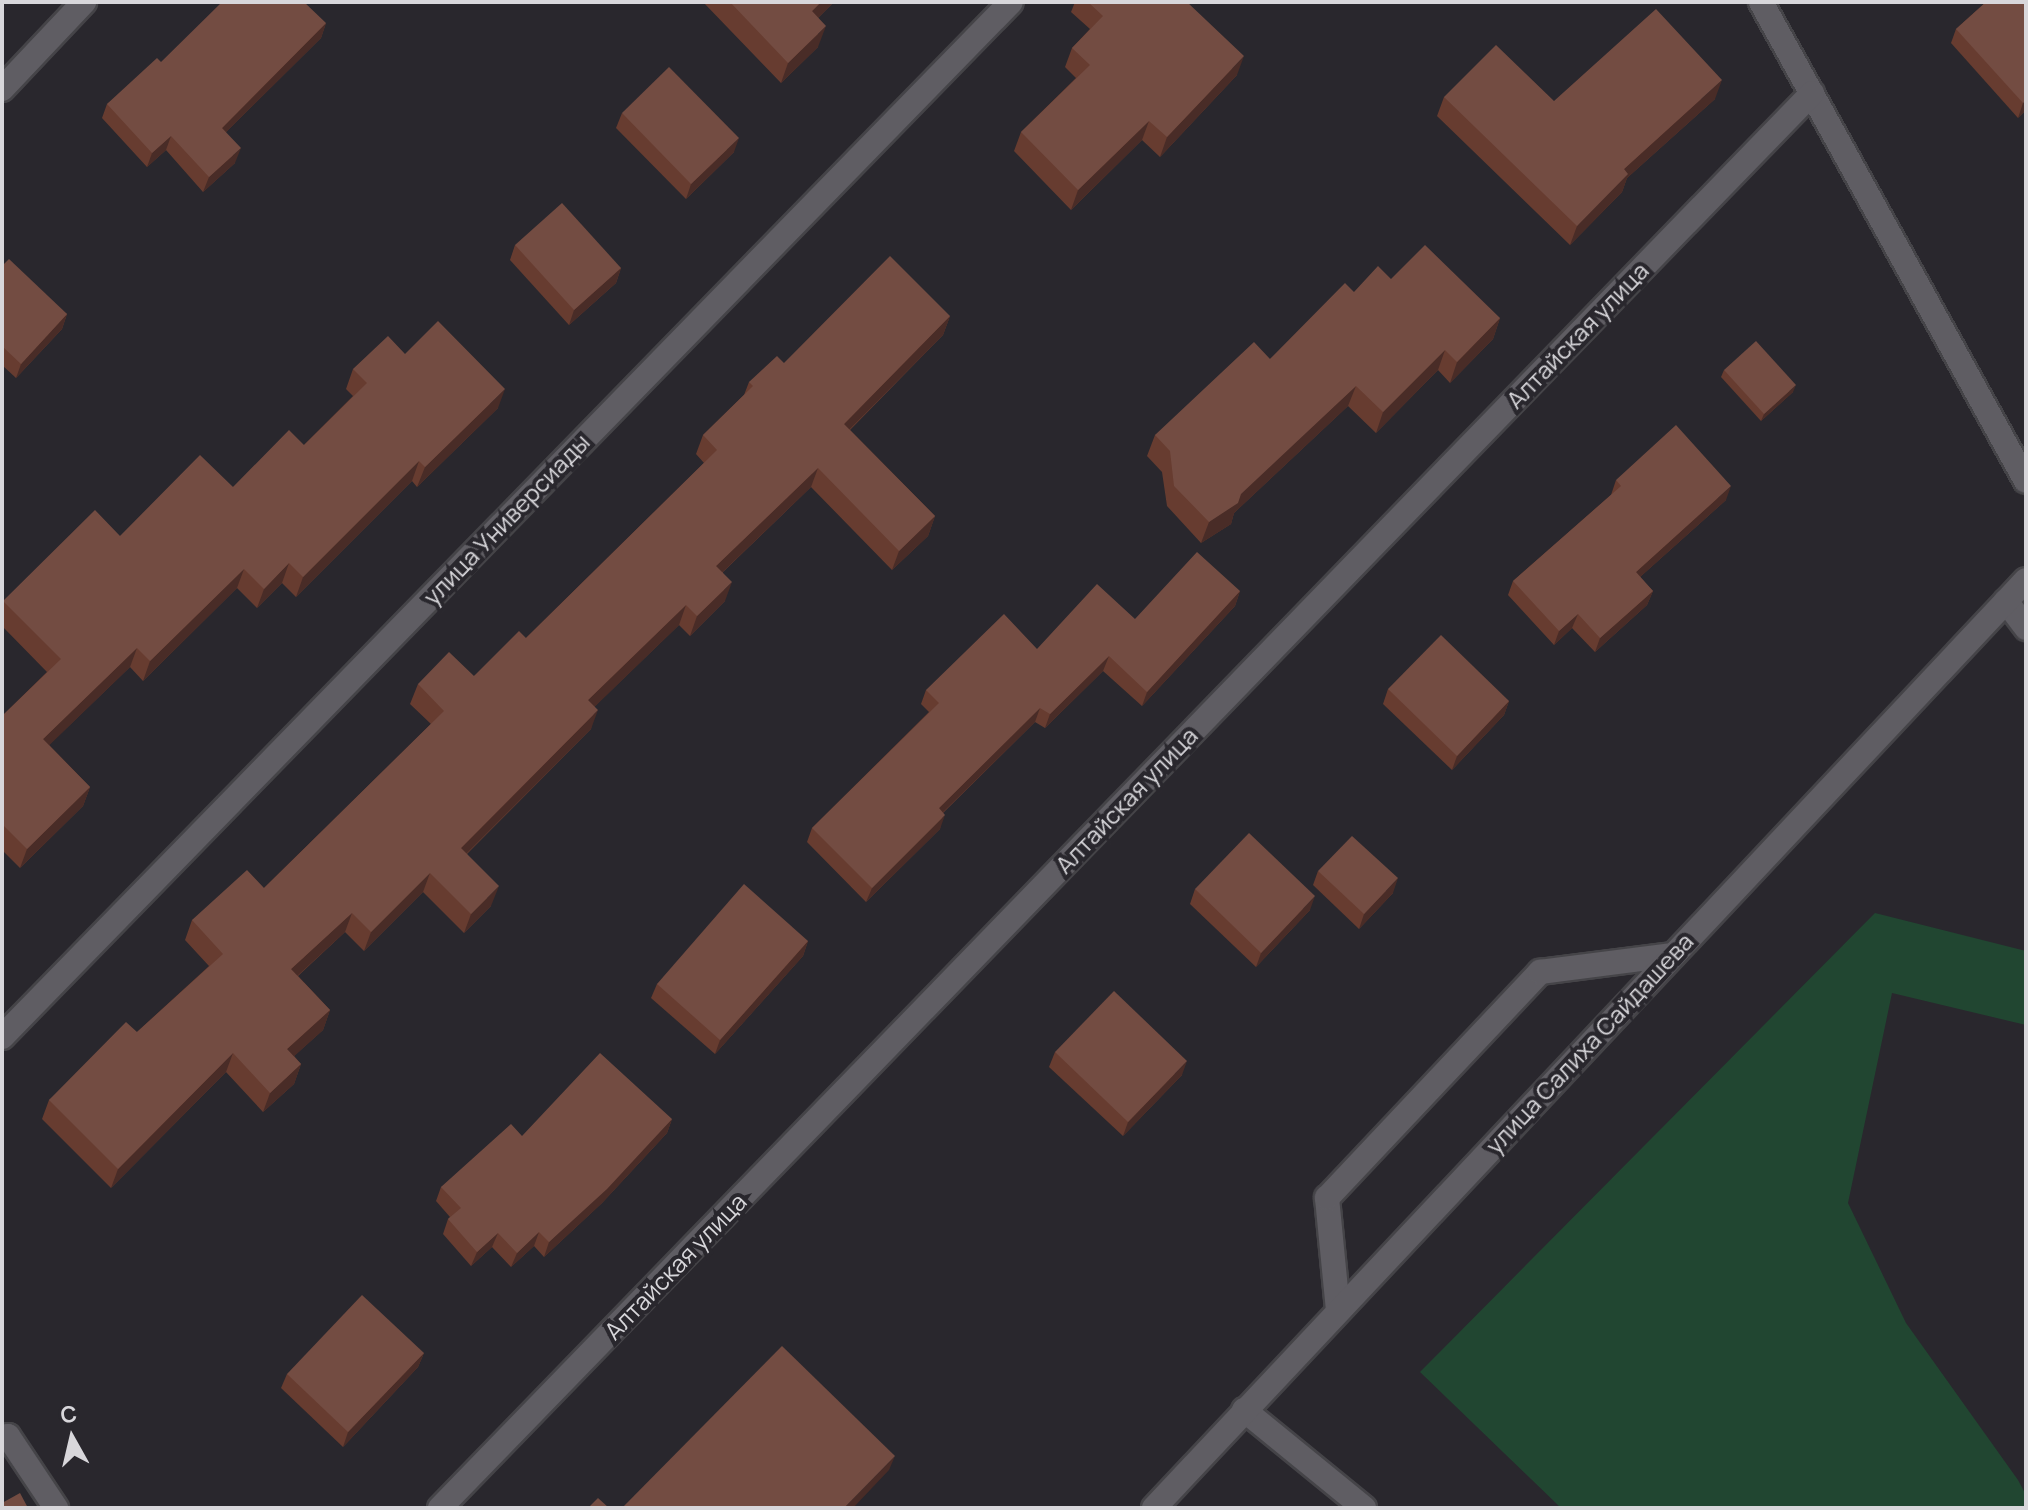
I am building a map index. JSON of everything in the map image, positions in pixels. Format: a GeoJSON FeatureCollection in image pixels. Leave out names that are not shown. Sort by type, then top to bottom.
{"type":"FeatureCollection","features":[{"type":"Feature","properties":{"kind":"street"},"geometry":{"type":"LineString","coordinates":[[2,89],[84,2]]}},
{"type":"Feature","properties":{"kind":"street","name":"улица Универсиады"},"geometry":{"type":"LineString","coordinates":[[2,1037],[1011,2]]}},
{"type":"Feature","properties":{"kind":"street"},"geometry":{"type":"LineString","coordinates":[[1761,2],[2026,481]]}},
{"type":"Feature","properties":{"kind":"street","name":"Алтайская улица"},"geometry":{"type":"LineString","coordinates":[[440,1508],[1812,93]]}},
{"type":"Feature","properties":{"kind":"street","name":"улица Салиха Сайдашева"},"geometry":{"type":"LineString","coordinates":[[1154,1508],[2026,580]]}},
{"type":"Feature","properties":{"kind":"street"},"geometry":{"type":"LineString","coordinates":[[2006,601],[2026,628]]}},
{"type":"Feature","properties":{"kind":"street"},"geometry":{"type":"LineString","coordinates":[[1338,1310],[1327,1198],[1540,972],[1673,955]]}},
{"type":"Feature","properties":{"kind":"street"},"geometry":{"type":"LineString","coordinates":[[1244,1410],[1364,1508]]}},
{"type":"Feature","properties":{"kind":"street"},"geometry":{"type":"LineString","coordinates":[[2,1437],[8,1436],[56,1508]]}},
{"type":"Feature","properties":{"kind":"green space"},"geometry":{"type":"Polygon","coordinates":[[[1875,913],[2026,951],[2026,1025],[1892,993],[1848,1203],[1906,1323],[2018,1480],[2026,1495],[2026,1508],[1561,1508],[1420,1372],[1875,913]]]}},
{"type":"Feature","properties":{"kind":"building"},"geometry":{"type":"Polygon","coordinates":[[[222,2],[304,2],[326,23],[222,128],[241,148],[209,177],[171,136],[152,153],[107,104],[157,58],[161,62],[222,2]]]}},
{"type":"Feature","properties":{"kind":"building"},"geometry":{"type":"Polygon","coordinates":[[[730,2],[821,2],[812,11],[826,26],[788,63],[730,2]]]}},
{"type":"Feature","properties":{"kind":"building"},"geometry":{"type":"Polygon","coordinates":[[[1088,2],[1187,2],[1244,56],[1167,137],[1149,121],[1078,190],[1021,132],[1090,65],[1072,48],[1103,16],[1088,2]]]}},
{"type":"Feature","properties":{"kind":"building"},"geometry":{"type":"Polygon","coordinates":[[[1986,2],[2026,2],[2026,101],[2023,103],[1956,29],[1986,2]]]}},
{"type":"Feature","properties":{"kind":"building"},"geometry":{"type":"Polygon","coordinates":[[[1656,9],[1722,80],[1624,169],[1628,174],[1577,226],[1444,97],[1496,45],[1554,101],[1656,9]]]}},
{"type":"Feature","properties":{"kind":"building"},"geometry":{"type":"Polygon","coordinates":[[[669,67],[739,138],[691,184],[622,113],[669,67]]]}},
{"type":"Feature","properties":{"kind":"building"},"geometry":{"type":"Polygon","coordinates":[[[562,203],[621,268],[574,310],[515,245],[562,203]]]}},
{"type":"Feature","properties":{"kind":"building"},"geometry":{"type":"Polygon","coordinates":[[[1425,245],[1500,318],[1457,362],[1445,350],[1383,412],[1356,386],[1241,494],[1238,503],[1209,522],[1174,486],[1170,451],[1155,435],[1254,342],[1270,359],[1345,283],[1354,292],[1378,266],[1391,279],[1425,245]]]}},
{"type":"Feature","properties":{"kind":"building"},"geometry":{"type":"Polygon","coordinates":[[[890,256],[950,316],[844,424],[935,516],[899,551],[818,468],[716,566],[732,582],[697,616],[686,605],[588,700],[598,710],[461,848],[499,886],[471,914],[430,873],[371,932],[352,913],[291,969],[330,1010],[287,1049],[301,1064],[270,1093],[233,1053],[118,1169],[49,1100],[126,1022],[137,1032],[223,954],[192,920],[247,870],[264,888],[444,711],[418,684],[449,652],[474,676],[519,631],[526,638],[717,450],[703,435],[753,386],[749,382],[777,356],[784,363],[890,256]]]}},
{"type":"Feature","properties":{"kind":"building"},"geometry":{"type":"Polygon","coordinates":[[[9,259],[67,314],[21,364],[2,346],[2,266],[9,259]]]}},
{"type":"Feature","properties":{"kind":"building"},"geometry":{"type":"Polygon","coordinates":[[[438,321],[505,389],[425,467],[419,461],[303,577],[289,563],[264,589],[244,569],[150,661],[137,648],[43,739],[90,787],[27,849],[2,824],[2,716],[61,659],[3,601],[95,510],[120,536],[200,455],[233,487],[289,430],[304,445],[367,383],[353,369],[388,336],[405,354],[438,321]]]}},
{"type":"Feature","properties":{"kind":"building"},"geometry":{"type":"Polygon","coordinates":[[[1756,341],[1796,385],[1764,414],[1724,370],[1756,341]]]}},
{"type":"Feature","properties":{"kind":"building"},"geometry":{"type":"Polygon","coordinates":[[[1676,425],[1731,486],[1636,572],[1653,591],[1600,638],[1578,614],[1559,631],[1513,581],[1621,486],[1616,480],[1676,425]]]}},
{"type":"Feature","properties":{"kind":"building"},"geometry":{"type":"Polygon","coordinates":[[[1197,552],[1240,591],[1147,692],[1109,656],[1050,714],[1040,708],[939,808],[945,815],[872,888],[812,828],[939,703],[926,690],[1004,614],[1037,649],[1097,584],[1135,619],[1197,552]]]}},
{"type":"Feature","properties":{"kind":"building"},"geometry":{"type":"Polygon","coordinates":[[[1441,635],[1509,701],[1457,756],[1388,689],[1441,635]]]}},
{"type":"Feature","properties":{"kind":"building"},"geometry":{"type":"Polygon","coordinates":[[[1249,833],[1315,896],[1261,953],[1195,889],[1249,833]]]}},
{"type":"Feature","properties":{"kind":"building"},"geometry":{"type":"Polygon","coordinates":[[[1352,836],[1398,878],[1364,914],[1318,871],[1352,836]]]}},
{"type":"Feature","properties":{"kind":"building"},"geometry":{"type":"Polygon","coordinates":[[[744,884],[808,941],[720,1040],[657,984],[744,884]]]}},
{"type":"Feature","properties":{"kind":"building"},"geometry":{"type":"Polygon","coordinates":[[[1114,991],[1187,1061],[1128,1122],[1055,1052],[1114,991]]]}},
{"type":"Feature","properties":{"kind":"building"},"geometry":{"type":"Polygon","coordinates":[[[600,1053],[672,1119],[607,1189],[549,1242],[539,1232],[517,1253],[498,1233],[477,1252],[448,1219],[461,1208],[441,1187],[511,1124],[522,1136],[600,1053]]]}},
{"type":"Feature","properties":{"kind":"building"},"geometry":{"type":"Polygon","coordinates":[[[362,1295],[424,1353],[348,1432],[287,1374],[362,1295]]]}},
{"type":"Feature","properties":{"kind":"building"},"geometry":{"type":"Polygon","coordinates":[[[782,1346],[895,1456],[844,1508],[622,1508],[782,1346]]]}},
{"type":"Feature","properties":{"kind":"building"},"geometry":{"type":"Polygon","coordinates":[[[20,1493],[28,1508],[2,1508],[2,1503],[20,1493]]]}},
{"type":"Feature","properties":{"kind":"building"},"geometry":{"type":"Polygon","coordinates":[[[598,1498],[609,1508],[588,1508],[598,1498]]]}}]}
